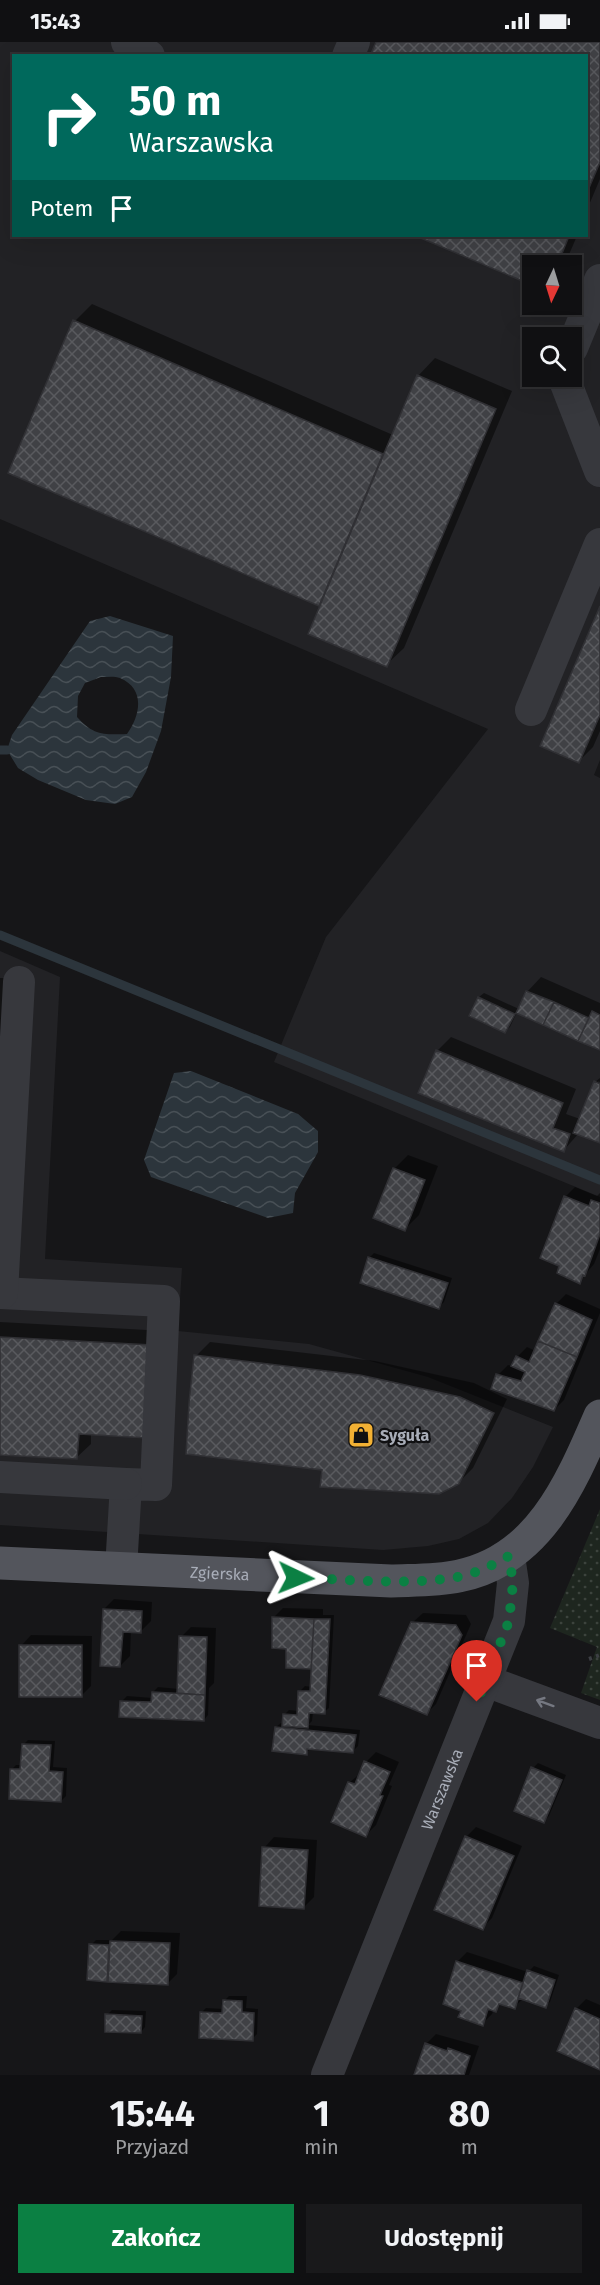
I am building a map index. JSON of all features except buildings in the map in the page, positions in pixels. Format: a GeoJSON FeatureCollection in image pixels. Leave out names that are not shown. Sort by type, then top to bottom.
{"type":"FeatureCollection","features":[{"type":"Feature","properties":{"kind":"main road"},"geometry":{"type":"LineString","coordinates":[[509,1556],[526,1542],[561,1499],[600,1416]]}},
{"type":"Feature","properties":{"kind":"main road","name":"Zgierska"},"geometry":{"type":"LineString","coordinates":[[0,1563],[296,1578],[431,1580],[460,1576],[488,1568],[509,1556]]}},
{"type":"Feature","properties":{"kind":"street"},"geometry":{"type":"LineString","coordinates":[[127,42],[146,54]]}},
{"type":"Feature","properties":{"kind":"street"},"geometry":{"type":"LineString","coordinates":[[581,327],[600,280]]}},
{"type":"Feature","properties":{"kind":"street"},"geometry":{"type":"LineString","coordinates":[[567,387],[600,471]]}},
{"type":"Feature","properties":{"kind":"street"},"geometry":{"type":"LineString","coordinates":[[531,710],[600,544]]}},
{"type":"Feature","properties":{"kind":"street"},"geometry":{"type":"LineString","coordinates":[[0,1477],[156,1485],[164,1301],[1,1293],[19,982]]}},
{"type":"Feature","properties":{"kind":"street"},"geometry":{"type":"LineString","coordinates":[[121,1569],[126,1484]]}},
{"type":"Feature","properties":{"kind":"street","name":"Warszawska"},"geometry":{"type":"LineString","coordinates":[[327,2075],[509,1621],[513,1583],[509,1556]]}},
{"type":"Feature","properties":{"kind":"street"},"geometry":{"type":"LineString","coordinates":[[486,1681],[600,1723]]}},
{"type":"Feature","properties":{"kind":"path"},"geometry":{"type":"LineString","coordinates":[[589,1659],[600,1655]]}},
{"type":"Feature","properties":{"kind":"shaded area"},"geometry":{"type":"Polygon","coordinates":[[[0,42],[600,42],[600,760],[594,775],[600,778],[600,1197],[274,1062],[326,937],[488,729],[0,519],[0,42]]]}},
{"type":"Feature","properties":{"kind":"shaded area"},"geometry":{"type":"Polygon","coordinates":[[[0,951],[60,977],[45,1259],[182,1268],[178,1331],[309,1344],[428,1377],[553,1427],[533,1467],[512,1498],[488,1523],[459,1539],[428,1546],[383,1550],[0,1525],[0,951]]]}},
{"type":"Feature","properties":{"kind":"shaded area"},"geometry":{"type":"Polygon","coordinates":[[[600,1509],[600,1700],[581,1693],[597,1647],[550,1628],[600,1509]]]}},
{"type":"Feature","properties":{"kind":"water"},"geometry":{"type":"Polygon","coordinates":[[[110,616],[173,636],[171,677],[161,731],[146,772],[132,797],[115,804],[86,800],[38,780],[18,768],[7,750],[12,735],[90,621],[110,616]],[[101,677],[85,683],[78,696],[77,717],[99,733],[127,734],[137,711],[138,703],[134,689],[120,678],[101,677]]]}},
{"type":"Feature","properties":{"kind":"water"},"geometry":{"type":"Polygon","coordinates":[[[191,1071],[298,1114],[318,1131],[318,1152],[295,1193],[293,1213],[268,1218],[151,1177],[144,1160],[174,1073],[191,1071]]]}},
{"type":"Feature","properties":{"kind":"waterway"},"geometry":{"type":"LineString","coordinates":[[0,750],[7,750]]}},
{"type":"Feature","properties":{"kind":"waterway"},"geometry":{"type":"LineString","coordinates":[[0,935],[600,1180]]}},
{"type":"Feature","properties":{"kind":"place","name":"Syguła"},"geometry":{"type":"Point","coordinates":[361,1435]}},
{"type":"Feature","properties":{"kind":"route"},"geometry":{"type":"LineString","coordinates":[[296,1578],[431,1580],[460,1576],[488,1568],[509,1556],[513,1583],[509,1621],[477,1702]]}}]}
